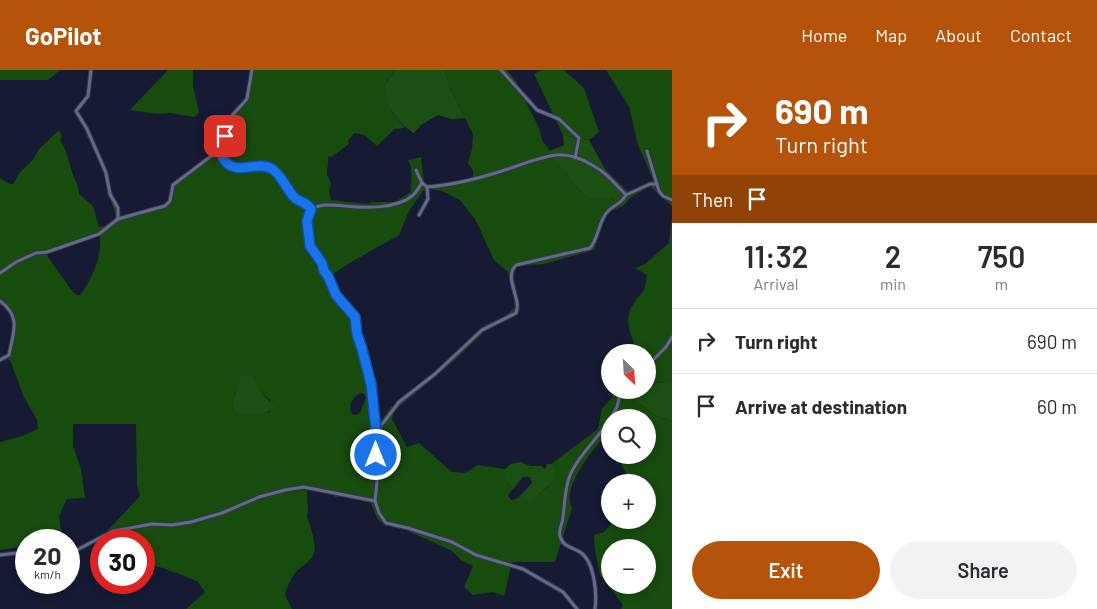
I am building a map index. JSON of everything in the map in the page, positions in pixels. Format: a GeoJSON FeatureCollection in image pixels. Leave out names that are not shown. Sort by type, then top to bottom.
{"type":"FeatureCollection","features":[{"type":"Feature","properties":{"kind":"street"},"geometry":{"type":"LineString","coordinates":[[91,70],[88,96],[76,111],[87,129],[106,173],[110,194],[118,208],[118,219]]}},
{"type":"Feature","properties":{"kind":"street"},"geometry":{"type":"LineString","coordinates":[[252,70],[247,99],[229,120],[220,152],[221,156],[229,166],[272,169],[295,199],[304,201],[311,209]]}},
{"type":"Feature","properties":{"kind":"street"},"geometry":{"type":"LineString","coordinates":[[501,70],[537,110],[559,119],[579,138],[575,158]]}},
{"type":"Feature","properties":{"kind":"street"},"geometry":{"type":"LineString","coordinates":[[647,151],[659,191],[663,196],[672,200]]}},
{"type":"Feature","properties":{"kind":"street"},"geometry":{"type":"LineString","coordinates":[[0,273],[16,262],[36,253],[47,252],[99,234],[118,219],[166,206],[170,201],[173,185],[210,157],[220,152]]}},
{"type":"Feature","properties":{"kind":"street"},"geometry":{"type":"LineString","coordinates":[[416,170],[422,183],[427,187],[447,186],[486,177],[556,155],[575,158],[594,166],[610,177],[626,195]]}},
{"type":"Feature","properties":{"kind":"street"},"geometry":{"type":"LineString","coordinates":[[422,183],[413,195],[389,206],[345,206],[332,204],[318,206],[311,209],[307,221],[310,246],[322,263],[336,295],[355,317],[357,334],[371,384],[376,430],[377,482],[375,501],[379,513],[386,523],[452,542],[476,555],[523,569],[563,592],[577,609]]}},
{"type":"Feature","properties":{"kind":"street"},"geometry":{"type":"LineString","coordinates":[[376,430],[399,402],[435,374],[482,330],[516,313],[518,307],[511,276],[512,270],[516,265],[590,248],[608,211],[622,202],[626,195],[650,184],[657,184]]}},
{"type":"Feature","properties":{"kind":"street"},"geometry":{"type":"LineString","coordinates":[[419,215],[428,199],[427,187]]}},
{"type":"Feature","properties":{"kind":"street"},"geometry":{"type":"LineString","coordinates":[[0,301],[13,316],[15,324],[9,355],[0,360]]}},
{"type":"Feature","properties":{"kind":"street"},"geometry":{"type":"LineString","coordinates":[[656,357],[666,347],[672,337]]}},
{"type":"Feature","properties":{"kind":"street"},"geometry":{"type":"LineString","coordinates":[[595,609],[597,596],[594,589],[594,580],[584,555],[564,544],[559,533],[563,518],[565,494],[572,470],[601,433]]}},
{"type":"Feature","properties":{"kind":"street"},"geometry":{"type":"LineString","coordinates":[[80,548],[113,531],[152,524],[172,525],[191,522],[259,497],[285,490],[304,487],[375,501]]}},
{"type":"Feature","properties":{"kind":"street"},"geometry":{"type":"LineString","coordinates":[[0,555],[15,553]]}},
{"type":"Feature","properties":{"kind":"green space"},"geometry":{"type":"Polygon","coordinates":[[[0,70],[60,70],[48,80],[0,80],[0,70]]]}},
{"type":"Feature","properties":{"kind":"green space"},"geometry":{"type":"Polygon","coordinates":[[[168,70],[193,70],[193,86],[199,112],[195,117],[130,110],[168,70]]]}},
{"type":"Feature","properties":{"kind":"green space"},"geometry":{"type":"Polygon","coordinates":[[[250,70],[396,70],[387,81],[392,113],[405,128],[395,129],[377,146],[364,135],[355,133],[348,140],[349,144],[333,156],[328,157],[327,175],[331,183],[329,190],[331,200],[367,204],[372,202],[395,202],[411,192],[411,172],[408,160],[421,157],[424,183],[430,185],[448,184],[473,177],[473,171],[468,163],[472,149],[473,134],[450,88],[444,70],[507,70],[515,80],[539,128],[542,140],[575,185],[588,198],[611,198],[623,206],[609,212],[594,250],[544,264],[518,266],[513,271],[520,311],[484,332],[457,358],[394,411],[392,419],[407,447],[419,443],[452,472],[465,473],[478,465],[505,469],[505,478],[513,489],[508,495],[511,500],[521,495],[524,500],[532,500],[548,487],[554,466],[551,464],[598,429],[601,414],[601,441],[586,460],[574,480],[570,500],[572,508],[555,562],[512,562],[504,596],[493,592],[473,595],[464,587],[473,566],[462,561],[452,551],[406,530],[384,525],[377,518],[370,501],[335,497],[335,494],[307,489],[307,517],[315,549],[311,559],[295,573],[288,586],[285,595],[292,609],[186,609],[205,592],[197,581],[155,566],[155,529],[109,529],[140,496],[137,485],[136,424],[74,424],[73,446],[81,469],[85,498],[67,499],[59,516],[61,529],[15,529],[15,548],[0,550],[0,442],[38,429],[37,420],[24,397],[10,360],[4,359],[0,363],[0,358],[8,354],[13,326],[10,314],[0,303],[0,178],[13,184],[20,172],[33,160],[39,149],[59,130],[62,136],[60,140],[66,152],[79,194],[93,206],[99,227],[105,226],[116,218],[108,194],[104,172],[86,134],[94,141],[108,172],[112,194],[119,207],[121,216],[127,216],[165,205],[172,184],[219,151],[228,119],[246,98],[250,70]],[[428,189],[423,191],[409,211],[399,235],[330,276],[331,283],[340,297],[357,315],[360,326],[359,338],[372,372],[378,425],[391,407],[429,377],[485,325],[505,317],[516,306],[508,272],[494,260],[475,219],[460,200],[442,191],[428,189]],[[100,235],[47,252],[48,257],[72,291],[77,295],[80,295],[96,266],[100,251],[100,235]],[[257,385],[237,387],[232,403],[234,412],[248,414],[270,412],[270,400],[260,391],[257,385]],[[361,393],[352,402],[350,407],[352,414],[360,413],[366,397],[361,393]]]}},
{"type":"Feature","properties":{"kind":"green space"},"geometry":{"type":"Polygon","coordinates":[[[396,70],[444,70],[450,88],[465,118],[451,119],[438,115],[421,125],[414,133],[408,129],[392,112],[386,98],[388,81],[396,70]]]}},
{"type":"Feature","properties":{"kind":"green space"},"geometry":{"type":"Polygon","coordinates":[[[542,70],[564,70],[584,88],[599,132],[589,140],[563,135],[534,74],[542,70]]]}},
{"type":"Feature","properties":{"kind":"green space"},"geometry":{"type":"Polygon","coordinates":[[[606,70],[672,70],[672,206],[650,186],[630,198],[628,192],[654,181],[638,145],[629,107],[606,70]]]}},
{"type":"Feature","properties":{"kind":"green space"},"geometry":{"type":"Polygon","coordinates":[[[563,135],[589,140],[605,169],[628,192],[630,198],[623,206],[611,198],[588,198],[575,185],[549,151],[564,145],[563,135]]]}},
{"type":"Feature","properties":{"kind":"green space"},"geometry":{"type":"Polygon","coordinates":[[[672,216],[672,381],[659,383],[656,382],[656,344],[635,344],[628,319],[631,308],[643,291],[647,275],[635,268],[645,264],[669,243],[672,216]]]}},
{"type":"Feature","properties":{"kind":"green space"},"geometry":{"type":"Polygon","coordinates":[[[242,373],[254,377],[260,391],[275,407],[267,412],[256,414],[234,412],[232,403],[242,373]]]}},
{"type":"Feature","properties":{"kind":"green space"},"geometry":{"type":"Polygon","coordinates":[[[672,381],[672,421],[656,416],[656,409],[647,409],[634,399],[656,399],[656,382],[672,381]]]}},
{"type":"Feature","properties":{"kind":"green space"},"geometry":{"type":"Polygon","coordinates":[[[610,399],[634,399],[647,409],[602,409],[610,399]]]}},
{"type":"Feature","properties":{"kind":"green space"},"geometry":{"type":"Polygon","coordinates":[[[656,416],[672,421],[672,609],[621,609],[623,605],[615,594],[656,594],[656,539],[601,539],[601,576],[600,575],[594,535],[604,532],[607,529],[656,529],[656,474],[627,474],[621,464],[656,464],[656,416]]]}},
{"type":"Feature","properties":{"kind":"green space"},"geometry":{"type":"Polygon","coordinates":[[[520,462],[531,466],[541,466],[545,469],[547,464],[554,466],[551,482],[533,500],[524,500],[521,495],[532,483],[530,477],[523,477],[513,489],[505,478],[505,469],[511,464],[520,462]]]}},
{"type":"Feature","properties":{"kind":"route"},"geometry":{"type":"LineString","coordinates":[[225,136],[220,152],[229,166],[272,169],[295,199],[304,201],[311,209],[307,221],[307,234],[310,246],[322,263],[336,295],[355,317],[357,334],[371,384],[376,430],[376,455]]}}]}
